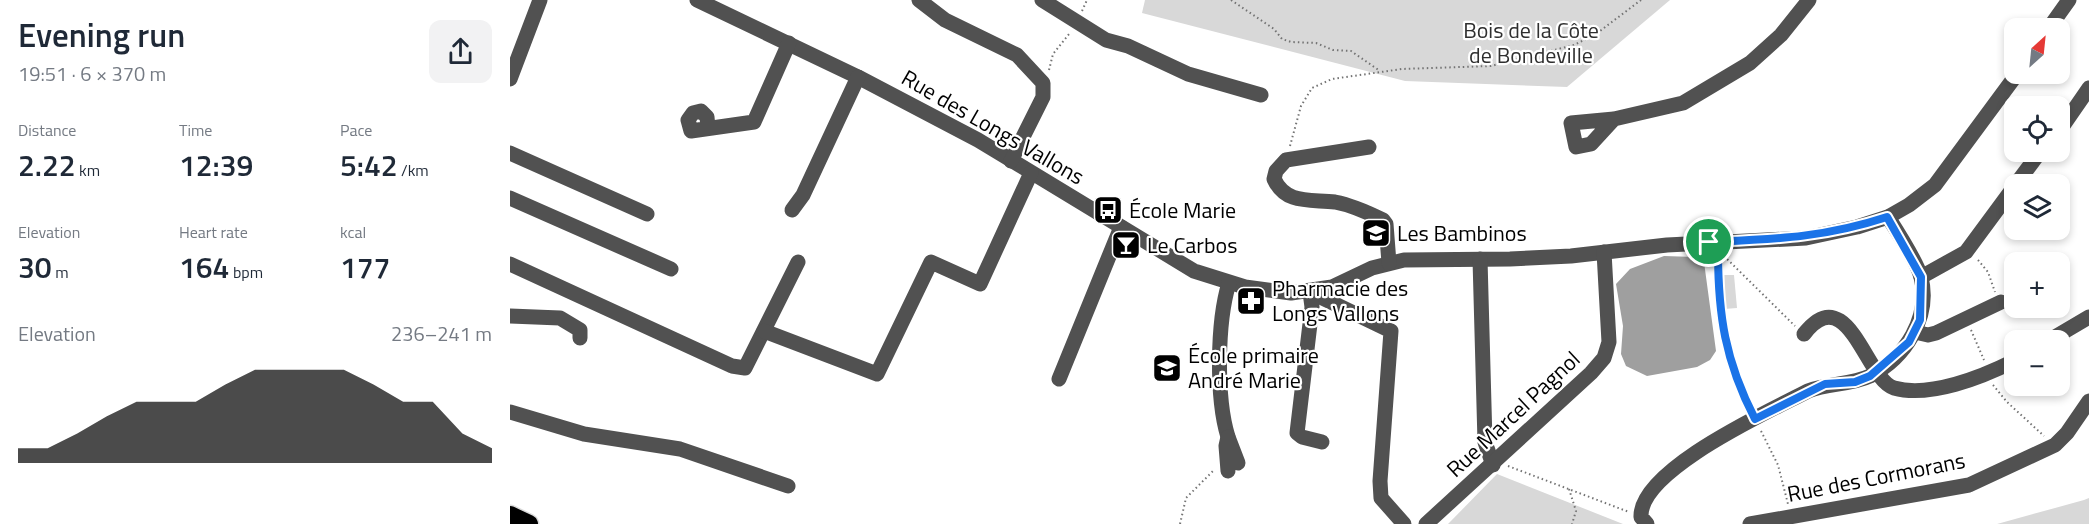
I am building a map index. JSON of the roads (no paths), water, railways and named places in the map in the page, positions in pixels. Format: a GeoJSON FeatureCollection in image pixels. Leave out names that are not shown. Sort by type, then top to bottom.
{"type":"FeatureCollection","features":[{"type":"Feature","properties":{"kind":"highway"},"geometry":{"type":"LineString","coordinates":[[510,515],[529,524]]}},
{"type":"Feature","properties":{"kind":"street"},"geometry":{"type":"LineString","coordinates":[[510,79],[540,0]]}},
{"type":"Feature","properties":{"kind":"street","name":"Rue des Longs Vallons"},"geometry":{"type":"LineString","coordinates":[[697,0],[858,77],[978,140],[1187,267],[1229,283],[1273,291],[1310,292],[1332,287],[1389,263],[1418,258],[1480,260],[1604,252],[1667,244],[1806,238],[1836,233],[1887,217],[1909,205],[1935,185],[2010,84]]}},
{"type":"Feature","properties":{"kind":"street"},"geometry":{"type":"LineString","coordinates":[[919,0],[945,20],[1017,55],[1043,83],[1043,97],[1011,161]]}},
{"type":"Feature","properties":{"kind":"street"},"geometry":{"type":"LineString","coordinates":[[1042,0],[1106,40],[1128,46],[1188,74],[1262,95]]}},
{"type":"Feature","properties":{"kind":"street"},"geometry":{"type":"LineString","coordinates":[[1614,119],[1683,103],[1750,63],[1781,35],[1809,0]]}},
{"type":"Feature","properties":{"kind":"street"},"geometry":{"type":"LineString","coordinates":[[2056,18],[2069,0]]}},
{"type":"Feature","properties":{"kind":"street"},"geometry":{"type":"LineString","coordinates":[[708,128],[754,122],[789,43]]}},
{"type":"Feature","properties":{"kind":"street"},"geometry":{"type":"LineString","coordinates":[[792,210],[803,195],[858,77]]}},
{"type":"Feature","properties":{"kind":"street"},"geometry":{"type":"LineString","coordinates":[[2070,116],[2089,88]]}},
{"type":"Feature","properties":{"kind":"street"},"geometry":{"type":"LineString","coordinates":[[1369,147],[1286,160],[1276,171],[1274,179],[1286,195],[1305,201],[1337,202],[1383,220],[1386,224],[1389,263]]}},
{"type":"Feature","properties":{"kind":"street"},"geometry":{"type":"LineString","coordinates":[[510,153],[647,214]]}},
{"type":"Feature","properties":{"kind":"street"},"geometry":{"type":"LineString","coordinates":[[764,331],[877,374],[931,262],[980,284],[1032,172]]}},
{"type":"Feature","properties":{"kind":"street"},"geometry":{"type":"LineString","coordinates":[[510,198],[672,269]]}},
{"type":"Feature","properties":{"kind":"street"},"geometry":{"type":"LineString","coordinates":[[1921,277],[1966,252],[2004,201]]}},
{"type":"Feature","properties":{"kind":"street"},"geometry":{"type":"LineString","coordinates":[[1644,520],[1644,499],[1675,467],[1755,419],[1825,384],[1855,382],[1878,371],[1900,351],[1915,332],[1922,306],[1921,277],[1887,217]]}},
{"type":"Feature","properties":{"kind":"street"},"geometry":{"type":"LineString","coordinates":[[1059,379],[1121,228]]}},
{"type":"Feature","properties":{"kind":"street","name":"Rue Marcel Pagnol"},"geometry":{"type":"LineString","coordinates":[[1425,524],[1495,463],[1592,373],[1604,358],[1609,342],[1609,331],[1604,252]]}},
{"type":"Feature","properties":{"kind":"street"},"geometry":{"type":"LineString","coordinates":[[1480,260],[1485,442],[1495,463]]}},
{"type":"Feature","properties":{"kind":"street"},"geometry":{"type":"LineString","coordinates":[[510,264],[732,366],[745,368],[798,262]]}},
{"type":"Feature","properties":{"kind":"street"},"geometry":{"type":"LineString","coordinates":[[1229,283],[1224,297],[1221,339],[1222,418],[1228,437],[1231,465]]}},
{"type":"Feature","properties":{"kind":"street"},"geometry":{"type":"LineString","coordinates":[[1310,292],[1388,328],[1391,338],[1380,481],[1381,498],[1404,524]]}},
{"type":"Feature","properties":{"kind":"street"},"geometry":{"type":"LineString","coordinates":[[1310,292],[1312,307],[1297,433],[1302,438],[1322,442]]}},
{"type":"Feature","properties":{"kind":"street"},"geometry":{"type":"LineString","coordinates":[[1915,332],[1928,335],[2001,302]]}},
{"type":"Feature","properties":{"kind":"street"},"geometry":{"type":"LineString","coordinates":[[510,316],[560,318],[580,330],[580,338]]}},
{"type":"Feature","properties":{"kind":"street"},"geometry":{"type":"LineString","coordinates":[[2067,330],[2089,317]]}},
{"type":"Feature","properties":{"kind":"street"},"geometry":{"type":"LineString","coordinates":[[1804,334],[1812,325],[1822,320],[1839,321],[1856,338],[1885,383],[1894,388],[1917,390],[1948,386],[2004,366]]}},
{"type":"Feature","properties":{"kind":"street","name":"Rue des Cormorans"},"geometry":{"type":"LineString","coordinates":[[1750,524],[1969,485],[2055,445],[2067,433],[2089,401]]}},
{"type":"Feature","properties":{"kind":"street"},"geometry":{"type":"LineString","coordinates":[[510,412],[584,434],[680,449],[788,486]]}},
{"type":"Feature","properties":{"kind":"place","name":"École Marie"},"geometry":{"type":"Point","coordinates":[1108,210]}},
{"type":"Feature","properties":{"kind":"place","name":"Les Bambinos"},"geometry":{"type":"Point","coordinates":[1376,233]}},
{"type":"Feature","properties":{"kind":"place","name":"Le Carbos"},"geometry":{"type":"Point","coordinates":[1126,245]}},
{"type":"Feature","properties":{"kind":"place","name":"Pharmacie des Longs Vallons"},"geometry":{"type":"Point","coordinates":[1251,301]}},
{"type":"Feature","properties":{"kind":"place","name":"École primaire André Marie"},"geometry":{"type":"Point","coordinates":[1167,368]}},
{"type":"Feature","properties":{"kind":"park label","name":"Bois de la Côte de Bondeville"},"geometry":{"type":"Point","coordinates":[1531,42]}}]}
